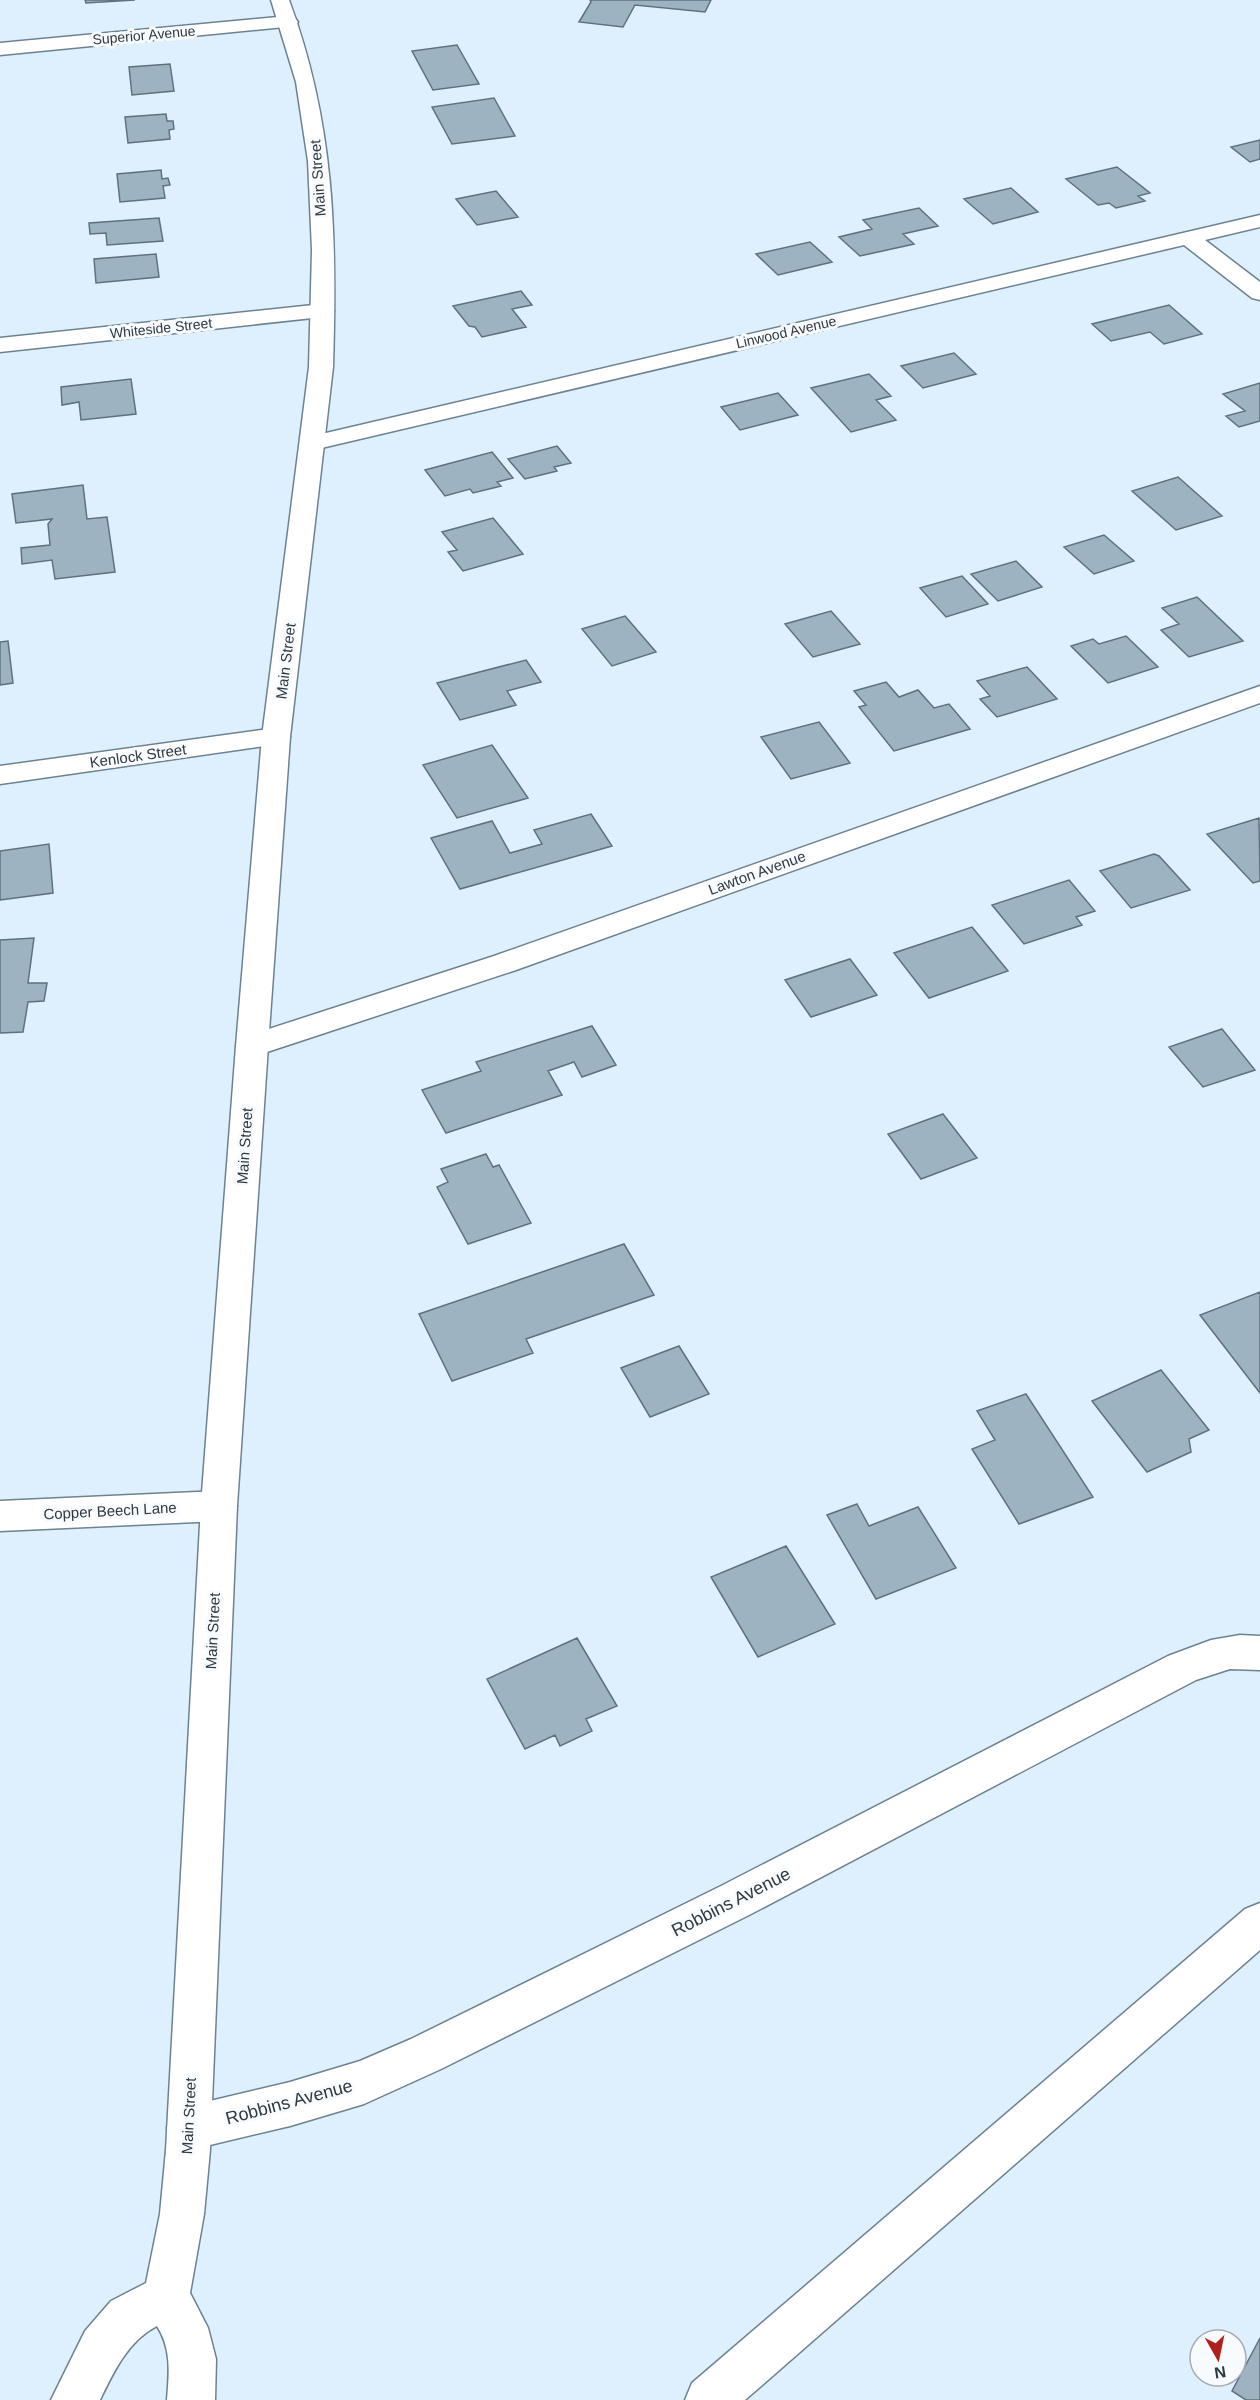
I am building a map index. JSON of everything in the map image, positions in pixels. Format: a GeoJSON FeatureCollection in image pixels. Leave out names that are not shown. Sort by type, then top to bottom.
{"type":"FeatureCollection","features":[{"type":"Feature","properties":{"kind":"street","name":"Superior Avenue"},"geometry":{"type":"LineString","coordinates":[[0,49],[284,11]]}},
{"type":"Feature","properties":{"kind":"street","name":"Main Street"},"geometry":{"type":"LineString","coordinates":[[166,2297],[182,2214],[189,2128],[219,1506],[276,737],[321,367],[323,310],[321,203],[316,134],[306,82],[284,11]]}},
{"type":"Feature","properties":{"kind":"street","name":"Linwood Avenue"},"geometry":{"type":"LineString","coordinates":[[313,443],[1260,220]]}},
{"type":"Feature","properties":{"kind":"street"},"geometry":{"type":"LineString","coordinates":[[1188,238],[1260,293]]}},
{"type":"Feature","properties":{"kind":"street","name":"Whiteside Street"},"geometry":{"type":"LineString","coordinates":[[0,345],[323,310]]}},
{"type":"Feature","properties":{"kind":"street","name":"Lawton Avenue"},"geometry":{"type":"LineString","coordinates":[[252,1046],[516,959],[1260,694]]}},
{"type":"Feature","properties":{"kind":"street","name":"Kenlock Street"},"geometry":{"type":"LineString","coordinates":[[0,775],[276,737]]}},
{"type":"Feature","properties":{"kind":"street","name":"Copper Beech Lane"},"geometry":{"type":"LineString","coordinates":[[0,1516],[219,1506]]}},
{"type":"Feature","properties":{"kind":"street","name":"Robbins Avenue"},"geometry":{"type":"LineString","coordinates":[[189,2128],[290,2104],[364,2082],[426,2054],[726,1906],[1182,1668],[1211,1656],[1247,1650],[1260,1653]]}},
{"type":"Feature","properties":{"kind":"street"},"geometry":{"type":"LineString","coordinates":[[709,2400],[1260,1923]]}},
{"type":"Feature","properties":{"kind":"street"},"geometry":{"type":"LineString","coordinates":[[75,2400],[101,2347],[120,2324],[127,2317],[166,2297],[185,2328],[194,2359],[191,2400]]}},
{"type":"Feature","properties":{"kind":"building"},"geometry":{"type":"Polygon","coordinates":[[[85,0],[135,0],[86,3],[85,0]]]}},
{"type":"Feature","properties":{"kind":"building"},"geometry":{"type":"Polygon","coordinates":[[[590,0],[711,0],[705,12],[635,5],[623,27],[579,22],[590,0]]]}},
{"type":"Feature","properties":{"kind":"building"},"geometry":{"type":"Polygon","coordinates":[[[457,45],[479,84],[433,90],[412,51],[457,45]]]}},
{"type":"Feature","properties":{"kind":"building"},"geometry":{"type":"Polygon","coordinates":[[[170,64],[174,91],[132,95],[129,67],[170,64]]]}},
{"type":"Feature","properties":{"kind":"building"},"geometry":{"type":"Polygon","coordinates":[[[494,98],[515,136],[452,144],[432,107],[494,98]]]}},
{"type":"Feature","properties":{"kind":"building"},"geometry":{"type":"Polygon","coordinates":[[[166,114],[167,121],[173,121],[174,129],[169,130],[170,139],[128,143],[125,117],[166,114]]]}},
{"type":"Feature","properties":{"kind":"building"},"geometry":{"type":"Polygon","coordinates":[[[1260,140],[1260,159],[1250,162],[1231,147],[1260,140]]]}},
{"type":"Feature","properties":{"kind":"building"},"geometry":{"type":"Polygon","coordinates":[[[1117,167],[1150,193],[1138,196],[1145,201],[1116,208],[1109,203],[1098,205],[1066,179],[1117,167]]]}},
{"type":"Feature","properties":{"kind":"building"},"geometry":{"type":"Polygon","coordinates":[[[161,170],[162,179],[168,178],[170,185],[163,186],[165,198],[120,202],[117,174],[161,170]]]}},
{"type":"Feature","properties":{"kind":"building"},"geometry":{"type":"Polygon","coordinates":[[[1011,188],[1038,212],[993,224],[964,199],[1011,188]]]}},
{"type":"Feature","properties":{"kind":"building"},"geometry":{"type":"Polygon","coordinates":[[[496,191],[518,217],[477,225],[456,199],[496,191]]]}},
{"type":"Feature","properties":{"kind":"building"},"geometry":{"type":"Polygon","coordinates":[[[919,208],[938,226],[903,234],[914,244],[860,256],[839,237],[872,229],[863,220],[919,208]]]}},
{"type":"Feature","properties":{"kind":"building"},"geometry":{"type":"Polygon","coordinates":[[[159,218],[163,241],[107,245],[106,233],[90,234],[89,223],[159,218]]]}},
{"type":"Feature","properties":{"kind":"building"},"geometry":{"type":"Polygon","coordinates":[[[810,242],[832,262],[778,275],[756,254],[810,242]]]}},
{"type":"Feature","properties":{"kind":"building"},"geometry":{"type":"Polygon","coordinates":[[[156,254],[159,277],[96,283],[94,259],[156,254]]]}},
{"type":"Feature","properties":{"kind":"building"},"geometry":{"type":"Polygon","coordinates":[[[521,291],[532,305],[512,309],[526,327],[482,337],[475,327],[469,326],[453,306],[521,291]]]}},
{"type":"Feature","properties":{"kind":"building"},"geometry":{"type":"Polygon","coordinates":[[[1169,305],[1202,334],[1164,344],[1150,332],[1111,341],[1092,324],[1169,305]]]}},
{"type":"Feature","properties":{"kind":"building"},"geometry":{"type":"Polygon","coordinates":[[[954,353],[976,374],[923,388],[901,366],[954,353]]]}},
{"type":"Feature","properties":{"kind":"building"},"geometry":{"type":"Polygon","coordinates":[[[869,374],[891,396],[876,400],[896,420],[851,432],[811,388],[869,374]]]}},
{"type":"Feature","properties":{"kind":"building"},"geometry":{"type":"Polygon","coordinates":[[[131,379],[136,414],[81,420],[79,402],[62,405],[61,387],[131,379]]]}},
{"type":"Feature","properties":{"kind":"building"},"geometry":{"type":"Polygon","coordinates":[[[1260,383],[1260,421],[1239,427],[1226,416],[1245,411],[1223,394],[1260,383]]]}},
{"type":"Feature","properties":{"kind":"building"},"geometry":{"type":"Polygon","coordinates":[[[778,393],[798,415],[740,430],[721,407],[778,393]]]}},
{"type":"Feature","properties":{"kind":"building"},"geometry":{"type":"Polygon","coordinates":[[[557,446],[571,463],[554,467],[557,471],[525,479],[508,459],[557,446]]]}},
{"type":"Feature","properties":{"kind":"building"},"geometry":{"type":"Polygon","coordinates":[[[492,452],[513,478],[497,482],[501,486],[473,493],[470,489],[445,496],[425,470],[492,452]]]}},
{"type":"Feature","properties":{"kind":"building"},"geometry":{"type":"Polygon","coordinates":[[[1178,477],[1222,516],[1176,530],[1132,491],[1178,477]]]}},
{"type":"Feature","properties":{"kind":"building"},"geometry":{"type":"Polygon","coordinates":[[[83,485],[87,519],[107,517],[115,572],[55,579],[52,560],[22,564],[21,548],[50,545],[48,524],[52,519],[16,523],[12,494],[83,485]]]}},
{"type":"Feature","properties":{"kind":"building"},"geometry":{"type":"Polygon","coordinates":[[[493,518],[523,554],[463,571],[448,552],[457,550],[442,532],[493,518]]]}},
{"type":"Feature","properties":{"kind":"building"},"geometry":{"type":"Polygon","coordinates":[[[1104,535],[1134,561],[1094,574],[1064,547],[1104,535]]]}},
{"type":"Feature","properties":{"kind":"building"},"geometry":{"type":"Polygon","coordinates":[[[1016,561],[1042,587],[998,601],[971,574],[1016,561]]]}},
{"type":"Feature","properties":{"kind":"building"},"geometry":{"type":"Polygon","coordinates":[[[962,576],[988,604],[946,617],[920,588],[962,576]]]}},
{"type":"Feature","properties":{"kind":"building"},"geometry":{"type":"Polygon","coordinates":[[[1197,597],[1243,641],[1189,657],[1161,630],[1179,624],[1162,608],[1197,597]]]}},
{"type":"Feature","properties":{"kind":"building"},"geometry":{"type":"Polygon","coordinates":[[[831,611],[860,644],[813,657],[785,624],[831,611]]]}},
{"type":"Feature","properties":{"kind":"building"},"geometry":{"type":"Polygon","coordinates":[[[625,616],[656,652],[612,666],[582,629],[625,616]]]}},
{"type":"Feature","properties":{"kind":"building"},"geometry":{"type":"Polygon","coordinates":[[[1126,636],[1158,667],[1108,683],[1071,646],[1093,639],[1099,644],[1126,636]]]}},
{"type":"Feature","properties":{"kind":"building"},"geometry":{"type":"Polygon","coordinates":[[[8,641],[13,683],[0,685],[0,642],[8,641]]]}},
{"type":"Feature","properties":{"kind":"building"},"geometry":{"type":"Polygon","coordinates":[[[526,660],[541,682],[507,691],[516,705],[460,720],[437,683],[526,660]]]}},
{"type":"Feature","properties":{"kind":"building"},"geometry":{"type":"Polygon","coordinates":[[[1027,667],[1057,699],[997,717],[980,699],[990,696],[977,681],[1027,667]]]}},
{"type":"Feature","properties":{"kind":"building"},"geometry":{"type":"Polygon","coordinates":[[[886,682],[899,697],[918,690],[934,708],[949,704],[970,729],[894,751],[859,707],[866,705],[854,691],[886,682]]]}},
{"type":"Feature","properties":{"kind":"building"},"geometry":{"type":"Polygon","coordinates":[[[819,722],[850,763],[791,779],[761,737],[819,722]]]}},
{"type":"Feature","properties":{"kind":"building"},"geometry":{"type":"Polygon","coordinates":[[[492,745],[528,798],[457,818],[423,765],[492,745]]]}},
{"type":"Feature","properties":{"kind":"building"},"geometry":{"type":"Polygon","coordinates":[[[591,814],[612,846],[460,889],[431,838],[492,821],[510,853],[542,844],[534,830],[591,814]]]}},
{"type":"Feature","properties":{"kind":"building"},"geometry":{"type":"Polygon","coordinates":[[[1259,818],[1260,881],[1253,883],[1207,834],[1259,818]]]}},
{"type":"Feature","properties":{"kind":"building"},"geometry":{"type":"Polygon","coordinates":[[[49,844],[53,893],[0,900],[0,851],[49,844]]]}},
{"type":"Feature","properties":{"kind":"building"},"geometry":{"type":"Polygon","coordinates":[[[1154,854],[1159,856],[1190,890],[1131,908],[1100,871],[1154,854]]]}},
{"type":"Feature","properties":{"kind":"building"},"geometry":{"type":"Polygon","coordinates":[[[1069,880],[1095,911],[1076,917],[1082,925],[1024,944],[992,905],[1069,880]]]}},
{"type":"Feature","properties":{"kind":"building"},"geometry":{"type":"Polygon","coordinates":[[[972,927],[1008,971],[929,998],[894,953],[972,927]]]}},
{"type":"Feature","properties":{"kind":"building"},"geometry":{"type":"Polygon","coordinates":[[[34,938],[28,983],[47,983],[44,1001],[28,1002],[23,1032],[0,1033],[0,940],[34,938]]]}},
{"type":"Feature","properties":{"kind":"building"},"geometry":{"type":"Polygon","coordinates":[[[850,959],[877,995],[811,1017],[785,980],[850,959]]]}},
{"type":"Feature","properties":{"kind":"building"},"geometry":{"type":"Polygon","coordinates":[[[592,1026],[616,1065],[582,1077],[574,1062],[548,1071],[562,1095],[446,1133],[422,1090],[481,1071],[476,1062],[592,1026]]]}},
{"type":"Feature","properties":{"kind":"building"},"geometry":{"type":"Polygon","coordinates":[[[1222,1029],[1255,1070],[1203,1087],[1169,1047],[1222,1029]]]}},
{"type":"Feature","properties":{"kind":"building"},"geometry":{"type":"Polygon","coordinates":[[[943,1114],[977,1158],[921,1179],[888,1134],[943,1114]]]}},
{"type":"Feature","properties":{"kind":"building"},"geometry":{"type":"Polygon","coordinates":[[[486,1154],[493,1167],[499,1165],[531,1223],[468,1244],[437,1187],[448,1182],[441,1169],[486,1154]]]}},
{"type":"Feature","properties":{"kind":"building"},"geometry":{"type":"Polygon","coordinates":[[[624,1244],[654,1295],[526,1339],[533,1353],[452,1381],[419,1314],[624,1244]]]}},
{"type":"Feature","properties":{"kind":"building"},"geometry":{"type":"Polygon","coordinates":[[[1260,1292],[1260,1393],[1200,1315],[1260,1292]]]}},
{"type":"Feature","properties":{"kind":"building"},"geometry":{"type":"Polygon","coordinates":[[[679,1346],[709,1394],[650,1417],[621,1368],[679,1346]]]}},
{"type":"Feature","properties":{"kind":"building"},"geometry":{"type":"Polygon","coordinates":[[[1161,1370],[1209,1430],[1189,1439],[1191,1452],[1147,1472],[1092,1401],[1161,1370]]]}},
{"type":"Feature","properties":{"kind":"building"},"geometry":{"type":"Polygon","coordinates":[[[1026,1394],[1093,1497],[1019,1524],[972,1449],[995,1440],[977,1411],[1026,1394]]]}},
{"type":"Feature","properties":{"kind":"building"},"geometry":{"type":"Polygon","coordinates":[[[857,1504],[869,1526],[918,1507],[956,1568],[876,1599],[827,1515],[857,1504]]]}},
{"type":"Feature","properties":{"kind":"building"},"geometry":{"type":"Polygon","coordinates":[[[786,1546],[835,1624],[758,1657],[711,1577],[786,1546]]]}},
{"type":"Feature","properties":{"kind":"building"},"geometry":{"type":"Polygon","coordinates":[[[577,1638],[617,1706],[586,1719],[592,1731],[560,1746],[555,1735],[525,1749],[487,1679],[577,1638]]]}},
{"type":"Feature","properties":{"kind":"building"},"geometry":{"type":"Polygon","coordinates":[[[1260,2338],[1260,2400],[1246,2400],[1232,2391],[1234,2388],[1248,2388],[1248,2361],[1260,2338]]]}}]}
